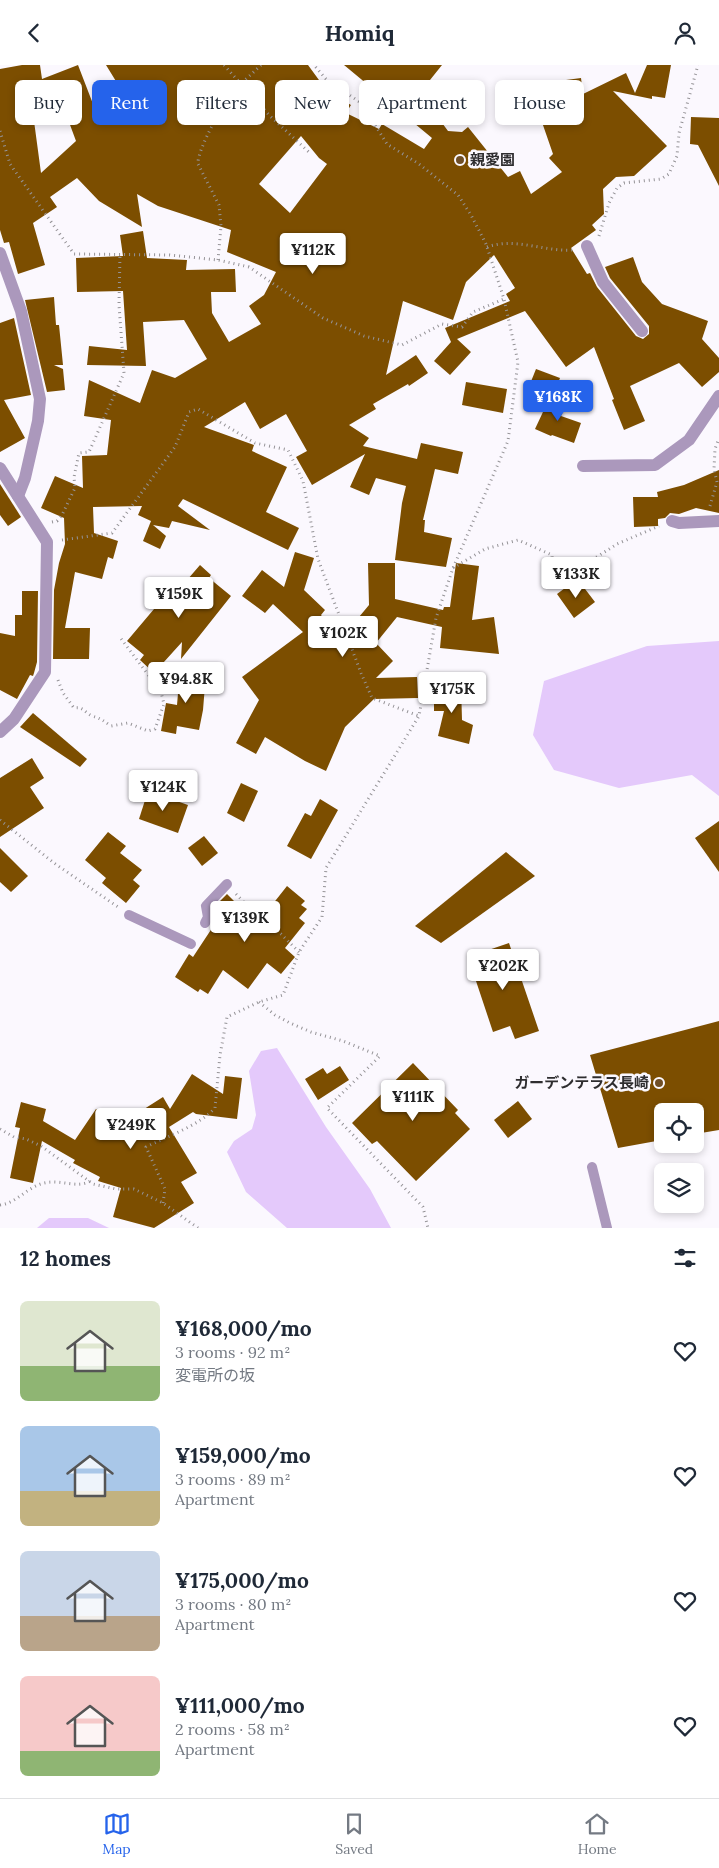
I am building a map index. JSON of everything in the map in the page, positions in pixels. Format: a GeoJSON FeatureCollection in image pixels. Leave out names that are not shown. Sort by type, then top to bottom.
{"type":"FeatureCollection","features":[{"type":"Feature","properties":{"kind":"street"},"geometry":{"type":"LineString","coordinates":[[588,246],[603,282],[642,331]]}},
{"type":"Feature","properties":{"kind":"street"},"geometry":{"type":"LineString","coordinates":[[0,253],[21,311],[40,399],[38,421],[26,478],[18,496]]}},
{"type":"Feature","properties":{"kind":"street"},"geometry":{"type":"LineString","coordinates":[[583,466],[655,465],[689,440],[719,396]]}},
{"type":"Feature","properties":{"kind":"street"},"geometry":{"type":"LineString","coordinates":[[0,468],[46,542],[45,672],[20,711],[0,732]]}},
{"type":"Feature","properties":{"kind":"street"},"geometry":{"type":"LineString","coordinates":[[672,521],[679,523],[719,521]]}},
{"type":"Feature","properties":{"kind":"lane"},"geometry":{"type":"LineString","coordinates":[[205,923],[208,917],[206,906],[226,884]]}},
{"type":"Feature","properties":{"kind":"lane"},"geometry":{"type":"LineString","coordinates":[[130,915],[191,945]]}},
{"type":"Feature","properties":{"kind":"lane"},"geometry":{"type":"LineString","coordinates":[[592,1167],[608,1228]]}},
{"type":"Feature","properties":{"kind":"path"},"geometry":{"type":"LineString","coordinates":[[224,65],[237,80]]}},
{"type":"Feature","properties":{"kind":"path"},"geometry":{"type":"LineString","coordinates":[[246,80],[262,65]]}},
{"type":"Feature","properties":{"kind":"path"},"geometry":{"type":"LineString","coordinates":[[163,1203],[165,1189],[146,1147],[199,1121],[210,1114],[215,1108],[220,1055],[227,1017],[259,1002],[283,995],[299,952],[322,917],[326,868],[419,716],[436,618],[453,567],[508,441],[518,362],[504,299],[487,247],[471,215],[458,195],[419,164],[387,145],[361,103],[326,79],[314,65]]}},
{"type":"Feature","properties":{"kind":"path"},"geometry":{"type":"LineString","coordinates":[[487,247],[519,243],[564,251],[588,246],[599,237],[617,188],[624,183],[661,179],[669,174],[677,156],[680,133],[698,65]]}},
{"type":"Feature","properties":{"kind":"path"},"geometry":{"type":"LineString","coordinates":[[265,111],[311,154]]}},
{"type":"Feature","properties":{"kind":"path"},"geometry":{"type":"LineString","coordinates":[[213,125],[198,158],[198,164],[219,205],[221,226],[218,260]]}},
{"type":"Feature","properties":{"kind":"path"},"geometry":{"type":"LineString","coordinates":[[0,131],[10,164],[74,254],[170,255],[218,260],[249,267],[323,318],[364,336],[402,345],[442,324],[462,327],[473,312],[504,299]]}},
{"type":"Feature","properties":{"kind":"path"},"geometry":{"type":"LineString","coordinates":[[38,528],[57,521],[65,510],[75,488],[74,477],[78,453],[89,452],[124,373],[120,305],[120,254]]}},
{"type":"Feature","properties":{"kind":"path"},"geometry":{"type":"LineString","coordinates":[[46,542],[112,533],[175,447],[189,411],[198,409],[255,443],[288,450],[303,481],[318,559],[372,698],[419,716]]}},
{"type":"Feature","properties":{"kind":"path"},"geometry":{"type":"LineString","coordinates":[[707,514],[717,482],[714,469],[715,449],[719,438]]}},
{"type":"Feature","properties":{"kind":"path"},"geometry":{"type":"LineString","coordinates":[[453,567],[485,549],[518,540],[552,555],[553,585],[618,543],[672,521]]}},
{"type":"Feature","properties":{"kind":"path"},"geometry":{"type":"LineString","coordinates":[[45,664],[53,667],[70,706],[82,709],[92,716],[101,718],[111,726],[128,723],[143,729],[155,729],[164,704],[161,692],[118,636]]}},
{"type":"Feature","properties":{"kind":"path"},"geometry":{"type":"LineString","coordinates":[[0,820],[54,863],[130,915]]}},
{"type":"Feature","properties":{"kind":"path"},"geometry":{"type":"LineString","coordinates":[[226,884],[260,919],[281,934],[299,952]]}},
{"type":"Feature","properties":{"kind":"path"},"geometry":{"type":"LineString","coordinates":[[259,1002],[275,1015],[310,1032],[342,1041],[380,1056],[327,1108],[423,1207],[428,1228]]}},
{"type":"Feature","properties":{"kind":"path"},"geometry":{"type":"LineString","coordinates":[[0,1129],[14,1137],[26,1139],[42,1146],[93,1184],[116,1189],[134,1189],[163,1203],[198,1228]]}},
{"type":"Feature","properties":{"kind":"path"},"geometry":{"type":"LineString","coordinates":[[0,1205],[10,1204],[33,1187],[42,1183],[61,1181],[82,1185],[90,1181]]}},
{"type":"Feature","properties":{"kind":"shaded area"},"geometry":{"type":"Polygon","coordinates":[[[719,641],[719,796],[692,775],[619,788],[554,770],[533,735],[544,681],[647,646],[719,641]]]}},
{"type":"Feature","properties":{"kind":"shaded area"},"geometry":{"type":"Polygon","coordinates":[[[277,1048],[326,1127],[370,1189],[391,1228],[287,1228],[246,1192],[227,1152],[234,1141],[252,1129],[256,1115],[249,1071],[261,1051],[277,1048]]]}},
{"type":"Feature","properties":{"kind":"shaded area"},"geometry":{"type":"Polygon","coordinates":[[[49,1218],[88,1218],[109,1228],[37,1228],[49,1218]]]}},
{"type":"Feature","properties":{"kind":"building"},"geometry":{"type":"Polygon","coordinates":[[[22,65],[40,65],[42,79],[78,65],[92,101],[92,125],[167,125],[167,80],[115,80],[106,65],[308,65],[319,80],[275,80],[275,125],[349,125],[349,114],[359,119],[359,125],[371,125],[379,129],[384,125],[424,149],[432,138],[416,125],[444,125],[448,131],[462,132],[468,127],[508,177],[520,171],[531,194],[562,172],[549,158],[553,154],[543,125],[584,125],[584,94],[626,73],[635,93],[647,65],[671,65],[665,98],[652,96],[652,99],[613,91],[667,146],[634,176],[616,177],[603,189],[604,214],[592,225],[596,230],[571,248],[587,274],[590,273],[597,287],[636,336],[643,339],[649,334],[649,326],[610,278],[605,267],[633,257],[642,282],[662,304],[708,321],[702,339],[719,358],[719,372],[702,387],[679,363],[630,386],[645,421],[624,430],[594,347],[566,367],[525,311],[457,339],[471,352],[450,375],[434,361],[451,342],[445,328],[510,301],[506,294],[515,288],[494,255],[466,282],[453,320],[403,301],[386,375],[416,355],[428,373],[409,386],[408,384],[373,404],[376,409],[349,425],[369,438],[363,446],[417,459],[421,443],[463,452],[458,474],[435,469],[423,520],[425,520],[424,532],[452,538],[446,567],[395,560],[406,486],[376,478],[369,495],[350,487],[365,454],[312,485],[296,457],[307,451],[286,414],[260,429],[245,402],[204,427],[254,445],[252,451],[287,467],[266,512],[299,528],[288,550],[183,499],[178,506],[210,530],[172,521],[169,528],[153,525],[166,536],[160,549],[143,541],[151,521],[138,515],[142,506],[93,507],[94,533],[118,541],[113,559],[108,557],[102,579],[75,572],[65,628],[90,628],[89,659],[53,659],[54,590],[65,544],[64,518],[41,508],[55,476],[83,488],[82,456],[107,455],[111,420],[84,416],[89,380],[140,403],[152,370],[175,378],[207,359],[184,320],[143,322],[146,366],[87,365],[89,346],[127,350],[123,291],[77,292],[76,258],[123,256],[120,235],[143,231],[147,258],[187,260],[186,270],[235,269],[236,292],[211,292],[212,313],[229,342],[261,324],[249,306],[264,295],[276,272],[227,252],[231,230],[158,206],[137,194],[142,227],[99,201],[77,178],[50,197],[57,207],[33,223],[45,265],[18,274],[9,242],[4,243],[0,230],[0,69],[22,65]],[[15,80],[15,125],[35,125],[41,173],[76,141],[70,125],[82,125],[82,80],[15,80]],[[301,136],[259,184],[290,213],[327,164],[319,158],[301,136]]]}},
{"type":"Feature","properties":{"kind":"building"},"geometry":{"type":"Polygon","coordinates":[[[344,65],[442,65],[430,80],[362,80],[344,65]]]}},
{"type":"Feature","properties":{"kind":"building"},"geometry":{"type":"Polygon","coordinates":[[[691,117],[719,118],[719,186],[698,145],[690,144],[691,117]]]}},
{"type":"Feature","properties":{"kind":"building"},"geometry":{"type":"Polygon","coordinates":[[[54,297],[56,325],[59,325],[63,365],[54,365],[63,369],[65,390],[47,392],[25,300],[54,297]]]}},
{"type":"Feature","properties":{"kind":"building"},"geometry":{"type":"Polygon","coordinates":[[[14,318],[31,395],[4,400],[25,438],[0,452],[0,323],[14,318]]]}},
{"type":"Feature","properties":{"kind":"building"},"geometry":{"type":"Polygon","coordinates":[[[536,369],[560,378],[554,393],[530,384],[536,369]]]}},
{"type":"Feature","properties":{"kind":"building"},"geometry":{"type":"Polygon","coordinates":[[[466,382],[507,389],[503,413],[462,405],[466,382]]]}},
{"type":"Feature","properties":{"kind":"building"},"geometry":{"type":"Polygon","coordinates":[[[550,397],[566,405],[561,416],[581,423],[574,443],[535,429],[550,397]]]}},
{"type":"Feature","properties":{"kind":"building"},"geometry":{"type":"Polygon","coordinates":[[[719,470],[719,513],[696,508],[679,514],[670,513],[665,518],[658,519],[658,526],[634,527],[633,497],[658,497],[657,492],[684,485],[719,470]]]}},
{"type":"Feature","properties":{"kind":"building"},"geometry":{"type":"Polygon","coordinates":[[[0,484],[21,517],[8,526],[0,515],[0,484]]]}},
{"type":"Feature","properties":{"kind":"building"},"geometry":{"type":"Polygon","coordinates":[[[295,552],[314,558],[304,590],[325,610],[321,615],[339,641],[369,605],[368,563],[395,563],[395,599],[443,610],[444,607],[450,607],[456,563],[479,566],[472,620],[494,617],[499,654],[440,648],[442,627],[397,617],[376,643],[393,661],[376,678],[417,677],[418,698],[374,699],[345,727],[326,771],[265,737],[256,754],[236,743],[259,700],[242,677],[303,632],[273,604],[265,613],[242,596],[262,570],[284,587],[295,552]]]}},
{"type":"Feature","properties":{"kind":"building"},"geometry":{"type":"Polygon","coordinates":[[[200,565],[211,575],[209,578],[231,596],[181,659],[182,642],[154,673],[140,660],[144,655],[127,641],[176,583],[181,587],[200,565]]]}},
{"type":"Feature","properties":{"kind":"building"},"geometry":{"type":"Polygon","coordinates":[[[573,582],[578,588],[582,585],[595,602],[574,618],[557,594],[573,582]]]}},
{"type":"Feature","properties":{"kind":"building"},"geometry":{"type":"Polygon","coordinates":[[[22,591],[38,591],[37,662],[33,676],[30,675],[17,699],[0,690],[0,633],[15,636],[15,615],[22,615],[22,591]]]}},
{"type":"Feature","properties":{"kind":"building"},"geometry":{"type":"Polygon","coordinates":[[[180,671],[206,673],[203,710],[199,730],[177,726],[176,734],[161,731],[166,703],[177,705],[180,671]]]}},
{"type":"Feature","properties":{"kind":"building"},"geometry":{"type":"Polygon","coordinates":[[[461,685],[462,720],[473,725],[469,744],[438,736],[444,711],[434,711],[434,686],[461,685]]]}},
{"type":"Feature","properties":{"kind":"building"},"geometry":{"type":"Polygon","coordinates":[[[33,713],[87,759],[80,767],[20,727],[33,713]]]}},
{"type":"Feature","properties":{"kind":"building"},"geometry":{"type":"Polygon","coordinates":[[[32,758],[44,778],[30,787],[44,808],[0,837],[0,778],[32,758]]]}},
{"type":"Feature","properties":{"kind":"building"},"geometry":{"type":"Polygon","coordinates":[[[241,783],[258,791],[244,822],[227,813],[241,783]]]}},
{"type":"Feature","properties":{"kind":"building"},"geometry":{"type":"Polygon","coordinates":[[[148,791],[188,805],[178,833],[139,819],[148,791]]]}},
{"type":"Feature","properties":{"kind":"building"},"geometry":{"type":"Polygon","coordinates":[[[320,799],[338,810],[311,859],[287,846],[305,813],[311,816],[320,799]]]}},
{"type":"Feature","properties":{"kind":"building"},"geometry":{"type":"Polygon","coordinates":[[[719,821],[719,872],[695,838],[719,821]]]}},
{"type":"Feature","properties":{"kind":"building"},"geometry":{"type":"Polygon","coordinates":[[[108,832],[126,846],[120,853],[142,870],[133,880],[140,886],[126,903],[102,883],[106,878],[85,860],[108,832]]]}},
{"type":"Feature","properties":{"kind":"building"},"geometry":{"type":"Polygon","coordinates":[[[204,836],[218,853],[202,866],[188,848],[204,836]]]}},
{"type":"Feature","properties":{"kind":"building"},"geometry":{"type":"Polygon","coordinates":[[[0,848],[28,876],[11,892],[0,882],[0,848]]]}},
{"type":"Feature","properties":{"kind":"building"},"geometry":{"type":"Polygon","coordinates":[[[506,852],[535,876],[441,943],[415,926],[506,852]]]}},
{"type":"Feature","properties":{"kind":"building"},"geometry":{"type":"Polygon","coordinates":[[[287,886],[305,901],[301,905],[307,909],[299,918],[305,923],[285,948],[295,957],[281,974],[267,963],[248,989],[223,970],[208,994],[200,989],[198,992],[175,977],[189,954],[193,957],[222,913],[215,906],[227,894],[257,924],[287,886]]]}},
{"type":"Feature","properties":{"kind":"building"},"geometry":{"type":"Polygon","coordinates":[[[509,943],[539,1031],[515,1039],[510,1026],[493,1032],[468,957],[509,943]]]}},
{"type":"Feature","properties":{"kind":"building","name":"ガーデンテラス長崎"},"geometry":{"type":"Polygon","coordinates":[[[719,1021],[719,1130],[704,1132],[704,1103],[654,1103],[654,1141],[618,1148],[590,1055],[719,1021]]]}},
{"type":"Feature","properties":{"kind":"building"},"geometry":{"type":"Polygon","coordinates":[[[413,1063],[458,1110],[455,1113],[470,1129],[416,1181],[377,1141],[372,1144],[352,1123],[413,1063]]]}},
{"type":"Feature","properties":{"kind":"building"},"geometry":{"type":"Polygon","coordinates":[[[340,1066],[349,1080],[318,1100],[305,1079],[323,1068],[327,1074],[340,1066]]]}},
{"type":"Feature","properties":{"kind":"building"},"geometry":{"type":"Polygon","coordinates":[[[192,1074],[223,1094],[225,1076],[242,1078],[237,1119],[196,1114],[193,1112],[169,1127],[197,1173],[181,1182],[194,1203],[154,1228],[113,1217],[121,1188],[98,1181],[100,1177],[73,1163],[75,1160],[42,1141],[33,1183],[10,1178],[20,1128],[15,1127],[21,1102],[46,1109],[43,1121],[75,1140],[96,1109],[119,1125],[163,1097],[170,1109],[192,1074]]]}},
{"type":"Feature","properties":{"kind":"building"},"geometry":{"type":"Polygon","coordinates":[[[518,1101],[532,1119],[508,1138],[494,1120],[518,1101]]]}},
{"type":"Feature","properties":{"kind":"place","name":"親愛園"},"geometry":{"type":"Point","coordinates":[460,160]}},
{"type":"Feature","properties":{"kind":"place","name":"ガーデンテラス長崎"},"geometry":{"type":"Point","coordinates":[659,1083]}}]}
